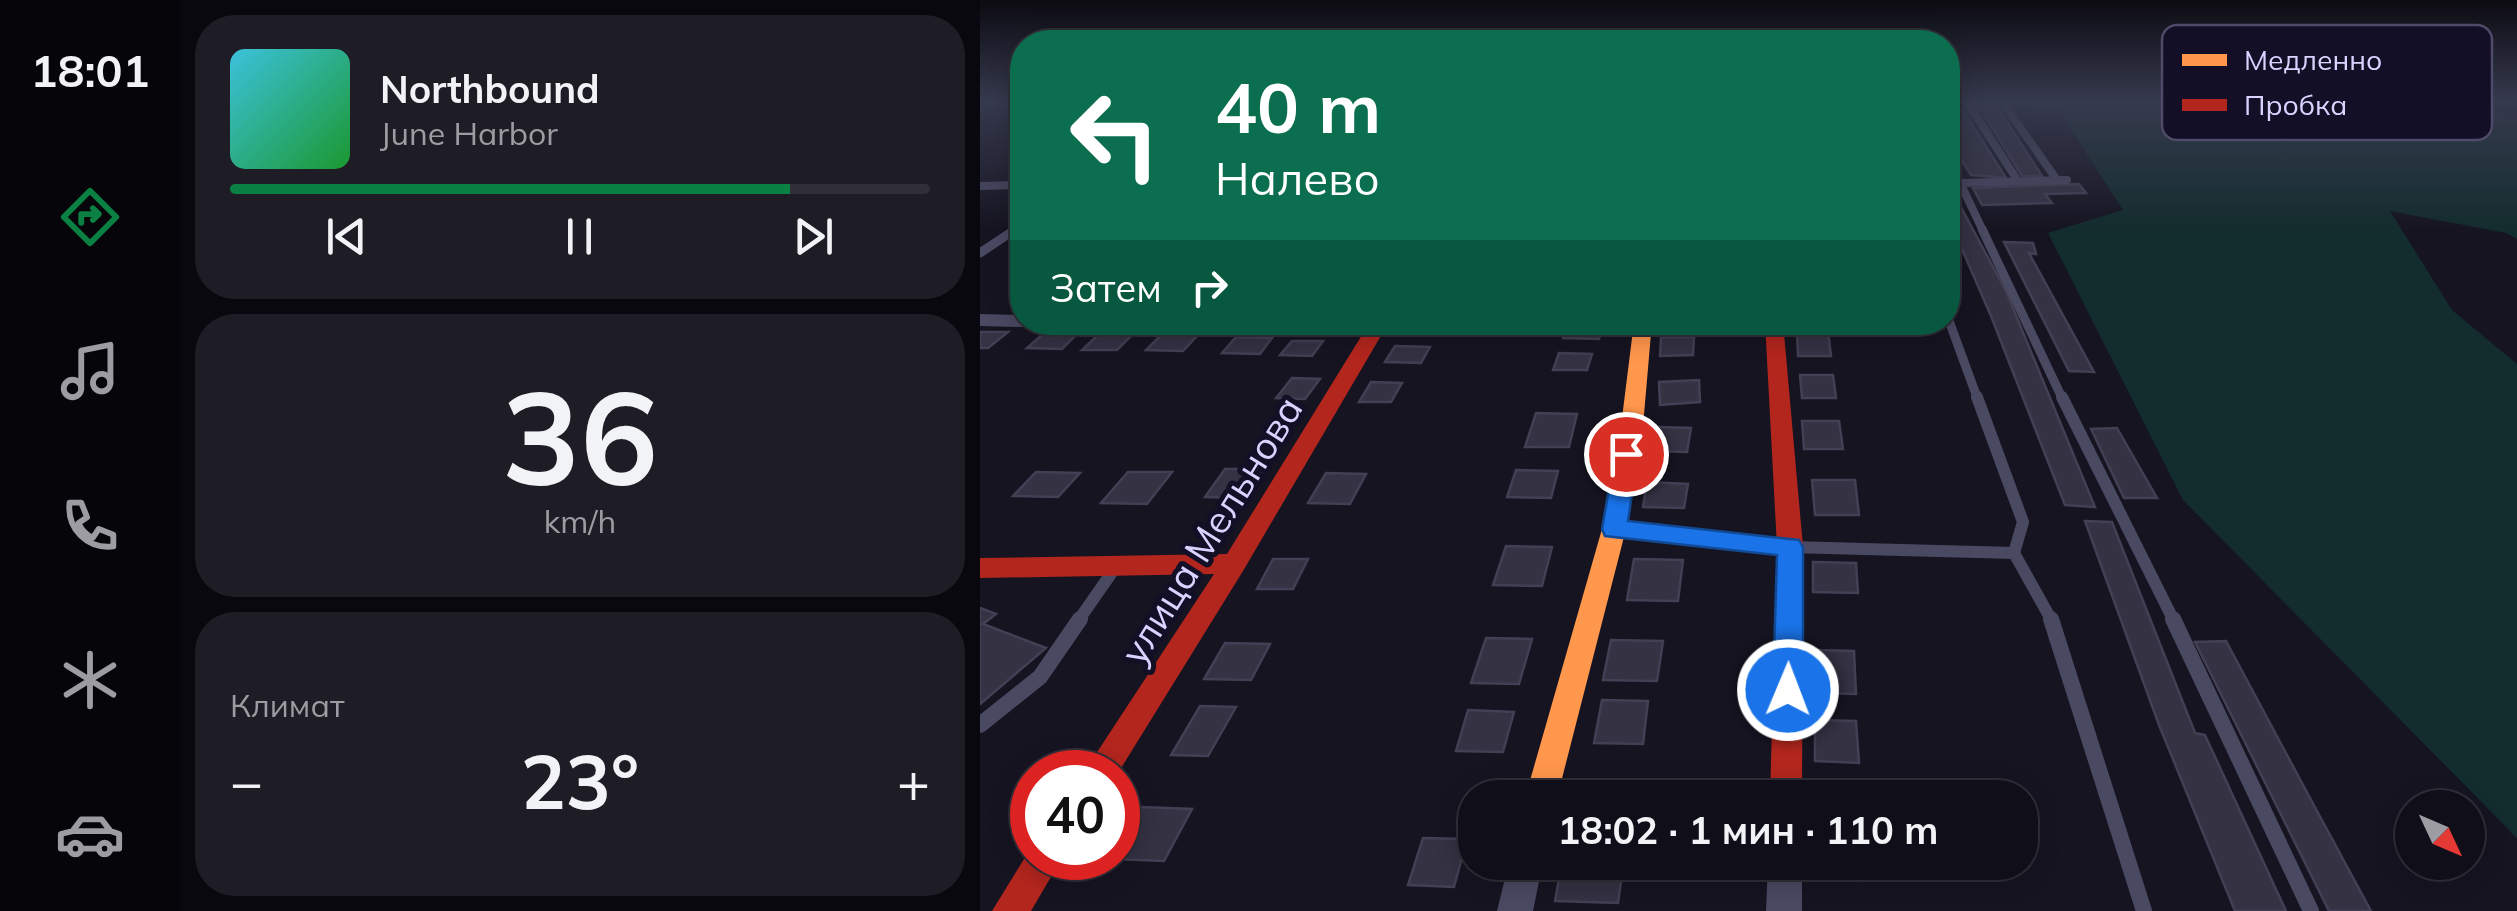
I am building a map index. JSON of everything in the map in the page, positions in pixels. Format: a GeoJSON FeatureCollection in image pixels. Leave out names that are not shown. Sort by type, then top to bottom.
{"type":"FeatureCollection","features":[{"type":"Feature","properties":{"kind":"street"},"geometry":{"type":"LineString","coordinates":[[980,186],[1010,186]]}},
{"type":"Feature","properties":{"kind":"street"},"geometry":{"type":"LineString","coordinates":[[980,320],[1010,321]]}},
{"type":"Feature","properties":{"kind":"street","name":"улица Мельнова"},"geometry":{"type":"LineString","coordinates":[[1114,750],[1234,564],[1373,335]]}},
{"type":"Feature","properties":{"kind":"street"},"geometry":{"type":"LineString","coordinates":[[1545,780],[1614,529],[1642,335]]}},
{"type":"Feature","properties":{"kind":"street"},"geometry":{"type":"LineString","coordinates":[[1775,335],[1790,547],[1786,780]]}},
{"type":"Feature","properties":{"kind":"street"},"geometry":{"type":"LineString","coordinates":[[980,568],[1234,564]]}},
{"type":"Feature","properties":{"kind":"street"},"geometry":{"type":"LineString","coordinates":[[1010,911],[1030,880]]}},
{"type":"Feature","properties":{"kind":"street"},"geometry":{"type":"LineString","coordinates":[[1515,911],[1522,880]]}},
{"type":"Feature","properties":{"kind":"street"},"geometry":{"type":"LineString","coordinates":[[1784,880],[1784,911]]}},
{"type":"Feature","properties":{"kind":"lane"},"geometry":{"type":"LineString","coordinates":[[1994,145],[2018,181]]}},
{"type":"Feature","properties":{"kind":"lane"},"geometry":{"type":"LineString","coordinates":[[1960,179],[2062,180],[2035,145]]}},
{"type":"Feature","properties":{"kind":"lane"},"geometry":{"type":"LineString","coordinates":[[1960,187],[2115,510],[2130,529],[2311,911]]}},
{"type":"Feature","properties":{"kind":"lane"},"geometry":{"type":"LineString","coordinates":[[980,253],[1010,233]]}},
{"type":"Feature","properties":{"kind":"lane"},"geometry":{"type":"LineString","coordinates":[[1954,335],[2023,522],[2014,554],[2052,620],[2144,911]]}},
{"type":"Feature","properties":{"kind":"lane"},"geometry":{"type":"LineString","coordinates":[[1614,529],[1790,547],[2014,554]]}},
{"type":"Feature","properties":{"kind":"lane"},"geometry":{"type":"LineString","coordinates":[[980,725],[1040,677],[1116,568]]}},
{"type":"Feature","properties":{"kind":"green space"},"geometry":{"type":"Polygon","coordinates":[[[2081,145],[2517,145],[2517,239],[2506,233],[2390,211],[2452,310],[2517,364],[2517,838],[2485,806],[2485,790],[2470,790],[2183,500],[2048,233],[2123,210],[2081,145]]]}},
{"type":"Feature","properties":{"kind":"building"},"geometry":{"type":"Polygon","coordinates":[[[1960,145],[1985,145],[2006,178],[1971,175],[1960,158],[1960,145]]]}},
{"type":"Feature","properties":{"kind":"building"},"geometry":{"type":"Polygon","coordinates":[[[2002,145],[2022,145],[2042,176],[2022,176],[2002,145]]]}},
{"type":"Feature","properties":{"kind":"building"},"geometry":{"type":"Polygon","coordinates":[[[2079,184],[2086,193],[2045,194],[2052,203],[1982,205],[1973,188],[2079,184]]]}},
{"type":"Feature","properties":{"kind":"building"},"geometry":{"type":"Polygon","coordinates":[[[1960,205],[2006,291],[2095,507],[2065,505],[1960,245],[1960,205]]]}},
{"type":"Feature","properties":{"kind":"building"},"geometry":{"type":"Polygon","coordinates":[[[2004,242],[2033,243],[2036,254],[2029,253],[2094,372],[2069,371],[2004,242]]]}},
{"type":"Feature","properties":{"kind":"building"},"geometry":{"type":"Polygon","coordinates":[[[980,332],[1008,332],[988,348],[980,348],[980,332]]]}},
{"type":"Feature","properties":{"kind":"building"},"geometry":{"type":"Polygon","coordinates":[[[1042,335],[1076,335],[1062,349],[1027,348],[1042,335]]]}},
{"type":"Feature","properties":{"kind":"building"},"geometry":{"type":"Polygon","coordinates":[[[1098,335],[1132,335],[1117,350],[1082,350],[1098,335]]]}},
{"type":"Feature","properties":{"kind":"building"},"geometry":{"type":"Polygon","coordinates":[[[1161,335],[1197,336],[1183,351],[1146,350],[1161,335]]]}},
{"type":"Feature","properties":{"kind":"building"},"geometry":{"type":"Polygon","coordinates":[[[1564,335],[1600,335],[1599,339],[1563,338],[1564,335]]]}},
{"type":"Feature","properties":{"kind":"building"},"geometry":{"type":"Polygon","coordinates":[[[1797,335],[1828,335],[1831,356],[1798,356],[1797,335]]]}},
{"type":"Feature","properties":{"kind":"building"},"geometry":{"type":"Polygon","coordinates":[[[1236,337],[1272,338],[1260,354],[1222,353],[1236,337]]]}},
{"type":"Feature","properties":{"kind":"building"},"geometry":{"type":"Polygon","coordinates":[[[1661,337],[1694,337],[1693,355],[1660,356],[1661,337]]]}},
{"type":"Feature","properties":{"kind":"building"},"geometry":{"type":"Polygon","coordinates":[[[1292,341],[1323,341],[1312,356],[1280,355],[1292,341]]]}},
{"type":"Feature","properties":{"kind":"building"},"geometry":{"type":"Polygon","coordinates":[[[1395,346],[1430,347],[1421,363],[1385,362],[1395,346]]]}},
{"type":"Feature","properties":{"kind":"building"},"geometry":{"type":"Polygon","coordinates":[[[1559,353],[1592,354],[1587,370],[1553,370],[1559,353]]]}},
{"type":"Feature","properties":{"kind":"building"},"geometry":{"type":"Polygon","coordinates":[[[1800,375],[1833,375],[1836,398],[1802,398],[1800,375]]]}},
{"type":"Feature","properties":{"kind":"building"},"geometry":{"type":"Polygon","coordinates":[[[1292,378],[1320,379],[1305,399],[1276,398],[1292,378]]]}},
{"type":"Feature","properties":{"kind":"building"},"geometry":{"type":"Polygon","coordinates":[[[1699,380],[1700,402],[1660,405],[1659,382],[1699,380]]]}},
{"type":"Feature","properties":{"kind":"building"},"geometry":{"type":"Polygon","coordinates":[[[1371,382],[1402,383],[1391,402],[1359,402],[1371,382]]]}},
{"type":"Feature","properties":{"kind":"building"},"geometry":{"type":"Polygon","coordinates":[[[1536,413],[1577,414],[1569,447],[1525,447],[1536,413]]]}},
{"type":"Feature","properties":{"kind":"building"},"geometry":{"type":"Polygon","coordinates":[[[1802,421],[1839,421],[1843,449],[1804,449],[1802,421]]]}},
{"type":"Feature","properties":{"kind":"building"},"geometry":{"type":"Polygon","coordinates":[[[1659,427],[1691,428],[1687,452],[1654,451],[1659,427]]]}},
{"type":"Feature","properties":{"kind":"building"},"geometry":{"type":"Polygon","coordinates":[[[2117,428],[2157,498],[2124,498],[2091,429],[2117,428]]]}},
{"type":"Feature","properties":{"kind":"building"},"geometry":{"type":"Polygon","coordinates":[[[1225,469],[1265,469],[1245,498],[1205,497],[1225,469]]]}},
{"type":"Feature","properties":{"kind":"building"},"geometry":{"type":"Polygon","coordinates":[[[1516,470],[1558,471],[1551,498],[1507,497],[1516,470]]]}},
{"type":"Feature","properties":{"kind":"building"},"geometry":{"type":"Polygon","coordinates":[[[1036,472],[1080,473],[1058,497],[1013,496],[1036,472]]]}},
{"type":"Feature","properties":{"kind":"building"},"geometry":{"type":"Polygon","coordinates":[[[1128,472],[1172,472],[1147,504],[1101,503],[1128,472]]]}},
{"type":"Feature","properties":{"kind":"building"},"geometry":{"type":"Polygon","coordinates":[[[1326,473],[1366,474],[1350,504],[1308,503],[1326,473]]]}},
{"type":"Feature","properties":{"kind":"building"},"geometry":{"type":"Polygon","coordinates":[[[1812,480],[1855,480],[1859,515],[1815,515],[1812,480]]]}},
{"type":"Feature","properties":{"kind":"building"},"geometry":{"type":"Polygon","coordinates":[[[1647,482],[1688,484],[1684,508],[1643,507],[1647,482]]]}},
{"type":"Feature","properties":{"kind":"building"},"geometry":{"type":"Polygon","coordinates":[[[2085,521],[2112,522],[2195,733],[2205,735],[2286,911],[2235,911],[2159,725],[2085,521]]]}},
{"type":"Feature","properties":{"kind":"building"},"geometry":{"type":"Polygon","coordinates":[[[1506,546],[1552,547],[1542,586],[1493,585],[1506,546]]]}},
{"type":"Feature","properties":{"kind":"building"},"geometry":{"type":"Polygon","coordinates":[[[1273,559],[1308,559],[1293,589],[1257,589],[1273,559]]]}},
{"type":"Feature","properties":{"kind":"building"},"geometry":{"type":"Polygon","coordinates":[[[1634,559],[1683,560],[1678,601],[1627,600],[1634,559]]]}},
{"type":"Feature","properties":{"kind":"building"},"geometry":{"type":"Polygon","coordinates":[[[1813,562],[1856,563],[1858,593],[1813,592],[1813,562]]]}},
{"type":"Feature","properties":{"kind":"building"},"geometry":{"type":"Polygon","coordinates":[[[980,608],[996,614],[983,624],[1046,648],[980,704],[980,608]]]}},
{"type":"Feature","properties":{"kind":"building"},"geometry":{"type":"Polygon","coordinates":[[[1486,638],[1532,639],[1519,684],[1471,683],[1486,638]]]}},
{"type":"Feature","properties":{"kind":"building"},"geometry":{"type":"Polygon","coordinates":[[[1611,640],[1663,641],[1657,681],[1603,680],[1611,640]]]}},
{"type":"Feature","properties":{"kind":"building"},"geometry":{"type":"Polygon","coordinates":[[[2226,641],[2371,911],[2329,911],[2195,642],[2226,641]]]}},
{"type":"Feature","properties":{"kind":"building"},"geometry":{"type":"Polygon","coordinates":[[[1225,643],[1270,644],[1251,680],[1204,679],[1225,643]]]}},
{"type":"Feature","properties":{"kind":"building"},"geometry":{"type":"Polygon","coordinates":[[[1815,650],[1854,651],[1856,694],[1817,693],[1815,650]]]}},
{"type":"Feature","properties":{"kind":"building"},"geometry":{"type":"Polygon","coordinates":[[[1602,700],[1648,701],[1643,744],[1594,743],[1602,700]]]}},
{"type":"Feature","properties":{"kind":"building"},"geometry":{"type":"Polygon","coordinates":[[[1200,706],[1236,707],[1208,756],[1171,755],[1200,706]]]}},
{"type":"Feature","properties":{"kind":"building"},"geometry":{"type":"Polygon","coordinates":[[[1468,710],[1514,712],[1503,752],[1456,751],[1468,710]]]}},
{"type":"Feature","properties":{"kind":"building"},"geometry":{"type":"Polygon","coordinates":[[[1815,720],[1856,721],[1859,763],[1815,761],[1815,720]]]}},
{"type":"Feature","properties":{"kind":"building"},"geometry":{"type":"Polygon","coordinates":[[[1142,807],[1192,809],[1164,861],[1140,860],[1142,807]]]}},
{"type":"Feature","properties":{"kind":"building"},"geometry":{"type":"Polygon","coordinates":[[[1423,838],[1458,839],[1454,887],[1408,885],[1423,838]]]}},
{"type":"Feature","properties":{"kind":"building"},"geometry":{"type":"Polygon","coordinates":[[[1559,880],[1621,880],[1618,903],[1555,901],[1559,880]]]}},
{"type":"Feature","properties":{"kind":"traffic: slow"},"geometry":{"type":"LineString","coordinates":[[1546,780],[1614,529],[1632,426],[1642,335]]}},
{"type":"Feature","properties":{"kind":"traffic: jam"},"geometry":{"type":"LineString","coordinates":[[1114,750],[1234,564],[1372,335]]}},
{"type":"Feature","properties":{"kind":"traffic: jam"},"geometry":{"type":"LineString","coordinates":[[1775,335],[1790,547],[1786,780]]}},
{"type":"Feature","properties":{"kind":"traffic: jam"},"geometry":{"type":"LineString","coordinates":[[980,568],[1234,564]]}},
{"type":"Feature","properties":{"kind":"traffic: jam"},"geometry":{"type":"LineString","coordinates":[[1010,911],[1030,880]]}},
{"type":"Feature","properties":{"kind":"route"},"geometry":{"type":"LineString","coordinates":[[1626,454],[1614,529],[1790,547],[1788,690]]}}]}
